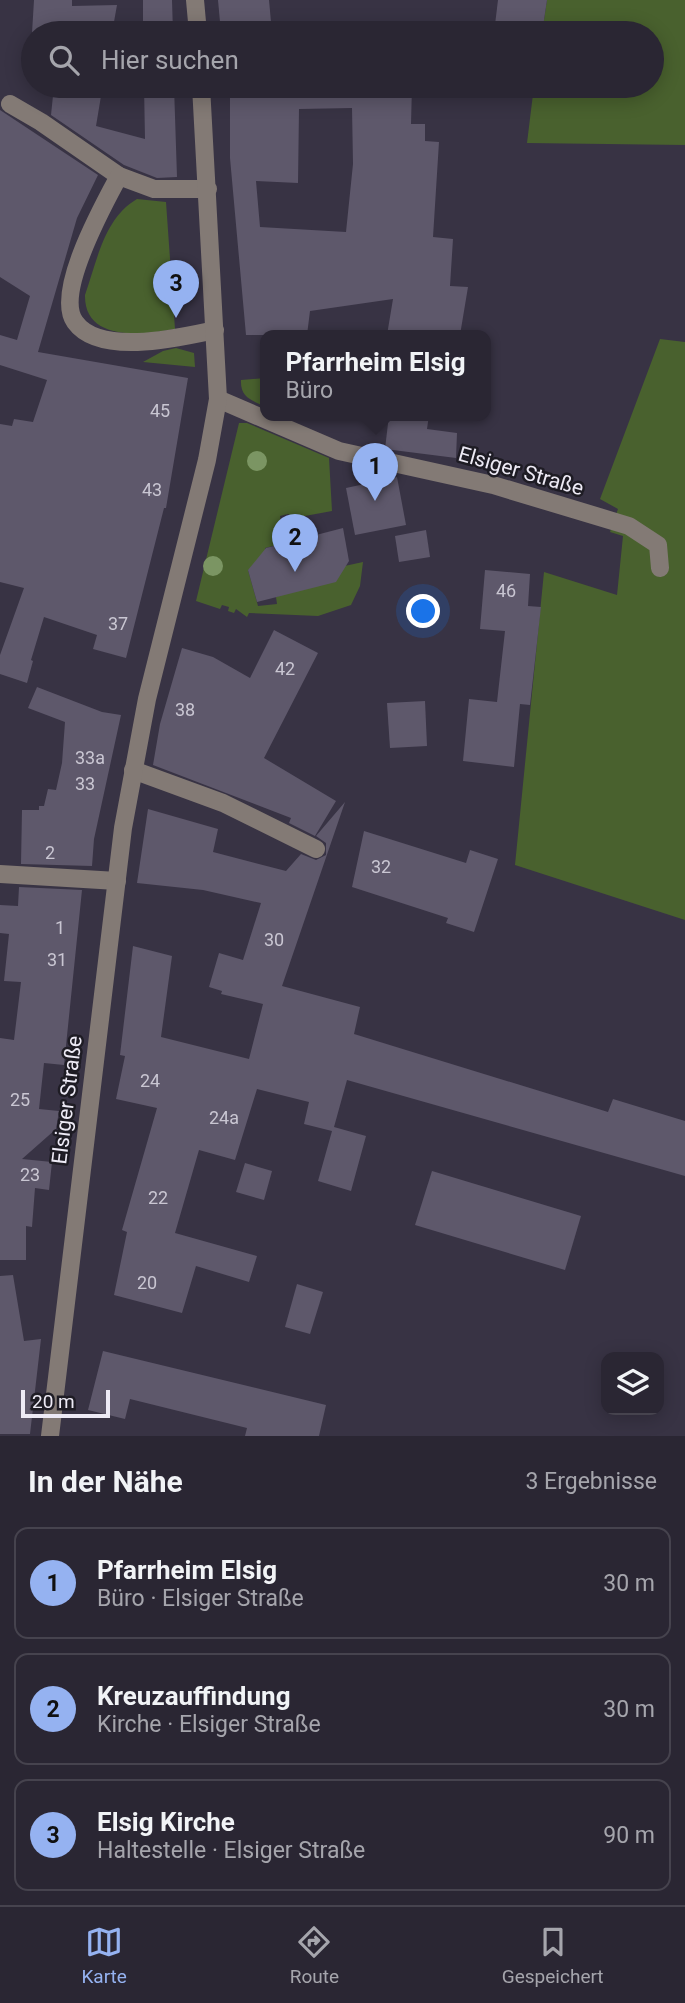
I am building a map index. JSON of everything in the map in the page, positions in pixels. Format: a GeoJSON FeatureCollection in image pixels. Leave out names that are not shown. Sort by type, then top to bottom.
{"type":"FeatureCollection","features":[{"type":"Feature","properties":{"kind":"street"},"geometry":{"type":"LineString","coordinates":[[195,0],[197,21]]}},
{"type":"Feature","properties":{"kind":"street","name":"Elsiger Straße"},"geometry":{"type":"LineString","coordinates":[[50,1436],[117,881],[133,770],[207,460],[218,399],[202,98]]}},
{"type":"Feature","properties":{"kind":"street"},"geometry":{"type":"LineString","coordinates":[[10,104],[119,176],[154,188],[208,189]]}},
{"type":"Feature","properties":{"kind":"street"},"geometry":{"type":"LineString","coordinates":[[119,176],[90,232],[78,267],[71,295],[75,322],[86,331],[136,344],[215,330]]}},
{"type":"Feature","properties":{"kind":"street","name":"Elsiger Straße"},"geometry":{"type":"LineString","coordinates":[[218,399],[260,417]]}},
{"type":"Feature","properties":{"kind":"street","name":"Elsiger Straße"},"geometry":{"type":"LineString","coordinates":[[269,421],[339,451],[455,475],[629,526],[658,545],[660,568]]}},
{"type":"Feature","properties":{"kind":"street"},"geometry":{"type":"LineString","coordinates":[[133,770],[223,803],[316,849]]}},
{"type":"Feature","properties":{"kind":"street"},"geometry":{"type":"LineString","coordinates":[[0,874],[117,881]]}},
{"type":"Feature","properties":{"kind":"green space"},"geometry":{"type":"Polygon","coordinates":[[[547,0],[685,0],[685,145],[527,143],[533,98],[664,98],[664,21],[544,21],[547,0]]]}},
{"type":"Feature","properties":{"kind":"green space"},"geometry":{"type":"Polygon","coordinates":[[[137,199],[166,202],[175,329],[148,333],[118,332],[94,321],[87,310],[85,295],[103,241],[117,217],[137,199]]]}},
{"type":"Feature","properties":{"kind":"green space"},"geometry":{"type":"Polygon","coordinates":[[[660,339],[685,342],[685,920],[515,865],[544,572],[617,595],[623,536],[610,532],[618,509],[600,499],[660,339]]]}},
{"type":"Feature","properties":{"kind":"green space"},"geometry":{"type":"Polygon","coordinates":[[[176,348],[194,353],[195,367],[143,362],[163,351],[176,348]]]}},
{"type":"Feature","properties":{"kind":"green space"},"geometry":{"type":"Polygon","coordinates":[[[260,378],[260,404],[244,394],[241,380],[260,378]]]}},
{"type":"Feature","properties":{"kind":"green space"},"geometry":{"type":"Polygon","coordinates":[[[239,423],[247,423],[329,458],[332,511],[294,518],[288,514],[280,516],[285,543],[265,548],[267,560],[248,570],[258,606],[277,604],[276,597],[340,567],[363,562],[360,586],[351,605],[318,616],[249,613],[247,617],[236,609],[234,613],[228,611],[229,607],[222,605],[220,609],[196,601],[239,423]]]}},
{"type":"Feature","properties":{"kind":"building"},"geometry":{"type":"Polygon","coordinates":[[[34,0],[72,0],[72,6],[117,5],[114,21],[33,21],[34,0]]]}},
{"type":"Feature","properties":{"kind":"building"},"geometry":{"type":"Polygon","coordinates":[[[143,0],[172,0],[173,21],[143,21],[143,0]]]}},
{"type":"Feature","properties":{"kind":"building"},"geometry":{"type":"Polygon","coordinates":[[[218,0],[269,0],[271,21],[220,21],[218,0]]]}},
{"type":"Feature","properties":{"kind":"building"},"geometry":{"type":"Polygon","coordinates":[[[498,0],[547,0],[544,21],[495,21],[498,0]]]}},
{"type":"Feature","properties":{"kind":"building"},"geometry":{"type":"Polygon","coordinates":[[[53,98],[101,98],[96,126],[145,139],[144,98],[174,98],[177,177],[157,178],[124,165],[51,115],[53,98]]]}},
{"type":"Feature","properties":{"kind":"building"},"geometry":{"type":"Polygon","coordinates":[[[230,98],[412,98],[411,124],[425,124],[425,141],[439,142],[433,237],[453,239],[450,286],[468,287],[461,330],[388,330],[393,299],[310,311],[308,330],[260,330],[260,335],[246,335],[230,158],[230,98]],[[352,108],[299,109],[298,183],[256,181],[260,227],[346,232],[353,164],[352,108]]]}},
{"type":"Feature","properties":{"kind":"building"},"geometry":{"type":"Polygon","coordinates":[[[0,110],[98,175],[77,218],[38,352],[188,378],[166,508],[126,658],[93,649],[97,635],[44,617],[27,683],[0,674],[0,655],[24,588],[0,582],[0,424],[12,426],[14,419],[33,422],[47,380],[0,365],[0,335],[17,340],[30,296],[0,277],[0,110]]]}},
{"type":"Feature","properties":{"kind":"building"},"geometry":{"type":"Polygon","coordinates":[[[388,421],[428,421],[427,429],[457,433],[456,458],[385,449],[388,421]]]}},
{"type":"Feature","properties":{"kind":"building"},"geometry":{"type":"Polygon","coordinates":[[[397,477],[406,525],[355,535],[346,488],[397,477]]]}},
{"type":"Feature","properties":{"kind":"building"},"geometry":{"type":"Polygon","coordinates":[[[343,528],[349,561],[336,582],[257,602],[248,570],[266,548],[343,528]]]}},
{"type":"Feature","properties":{"kind":"building"},"geometry":{"type":"Polygon","coordinates":[[[426,530],[430,557],[399,562],[395,536],[426,530]]]}},
{"type":"Feature","properties":{"kind":"building"},"geometry":{"type":"Polygon","coordinates":[[[485,570],[530,574],[528,606],[541,607],[530,705],[520,704],[514,767],[463,761],[469,699],[497,702],[505,631],[480,629],[485,570]]]}},
{"type":"Feature","properties":{"kind":"building"},"geometry":{"type":"Polygon","coordinates":[[[274,630],[318,653],[264,758],[336,801],[315,836],[289,823],[291,818],[153,765],[160,724],[182,648],[213,657],[250,678],[274,630]]]}},
{"type":"Feature","properties":{"kind":"building"},"geometry":{"type":"Polygon","coordinates":[[[37,687],[102,712],[121,715],[94,839],[92,866],[21,864],[22,810],[39,810],[39,806],[44,806],[48,789],[56,790],[62,763],[65,722],[28,708],[37,687]]]}},
{"type":"Feature","properties":{"kind":"building"},"geometry":{"type":"Polygon","coordinates":[[[425,701],[427,746],[390,748],[387,703],[425,701]]]}},
{"type":"Feature","properties":{"kind":"building"},"geometry":{"type":"Polygon","coordinates":[[[345,802],[282,986],[360,1007],[354,1034],[608,1112],[613,1099],[685,1121],[685,1176],[347,1080],[334,1127],[366,1136],[351,1191],[318,1181],[332,1131],[304,1124],[309,1102],[257,1089],[235,1160],[199,1150],[175,1233],[257,1256],[249,1282],[196,1266],[182,1313],[114,1295],[127,1232],[122,1230],[157,1108],[116,1099],[125,1056],[120,1055],[133,946],[172,956],[161,1037],[249,1059],[263,1004],[221,994],[222,991],[209,987],[219,953],[243,960],[261,903],[203,890],[137,883],[148,809],[218,829],[213,852],[286,871],[301,854],[316,860],[326,855],[326,843],[316,836],[345,802]]]}},
{"type":"Feature","properties":{"kind":"building"},"geometry":{"type":"Polygon","coordinates":[[[364,831],[466,863],[470,850],[498,859],[474,932],[446,923],[448,918],[352,887],[364,831]]]}},
{"type":"Feature","properties":{"kind":"building"},"geometry":{"type":"Polygon","coordinates":[[[19,887],[82,890],[64,1065],[44,1063],[39,1109],[59,1111],[56,1129],[22,1159],[52,1162],[49,1190],[35,1188],[32,1227],[26,1226],[26,1260],[0,1260],[0,1038],[14,1040],[21,982],[4,981],[9,934],[0,933],[0,905],[18,906],[19,887]]]}},
{"type":"Feature","properties":{"kind":"building"},"geometry":{"type":"Polygon","coordinates":[[[245,1163],[272,1171],[264,1200],[236,1192],[245,1163]]]}},
{"type":"Feature","properties":{"kind":"building"},"geometry":{"type":"Polygon","coordinates":[[[432,1171],[581,1216],[565,1270],[415,1225],[432,1171]]]}},
{"type":"Feature","properties":{"kind":"building"},"geometry":{"type":"Polygon","coordinates":[[[13,1275],[24,1341],[41,1339],[30,1434],[0,1434],[0,1276],[13,1275]]]}},
{"type":"Feature","properties":{"kind":"building"},"geometry":{"type":"Polygon","coordinates":[[[297,1284],[323,1292],[310,1334],[285,1327],[297,1284]]]}},
{"type":"Feature","properties":{"kind":"building"},"geometry":{"type":"Polygon","coordinates":[[[103,1351],[326,1405],[319,1436],[245,1436],[247,1428],[130,1399],[125,1419],[88,1410],[103,1351]]]}},
{"type":"Feature","properties":{"kind":"place","name":"Elsig Kirche"},"geometry":{"type":"Point","coordinates":[176,318]}},
{"type":"Feature","properties":{"kind":"place","name":"Pfarrheim Elsig"},"geometry":{"type":"Point","coordinates":[375,501]}},
{"type":"Feature","properties":{"kind":"place","name":"Kreuzauffindung"},"geometry":{"type":"Point","coordinates":[295,572]}}]}
